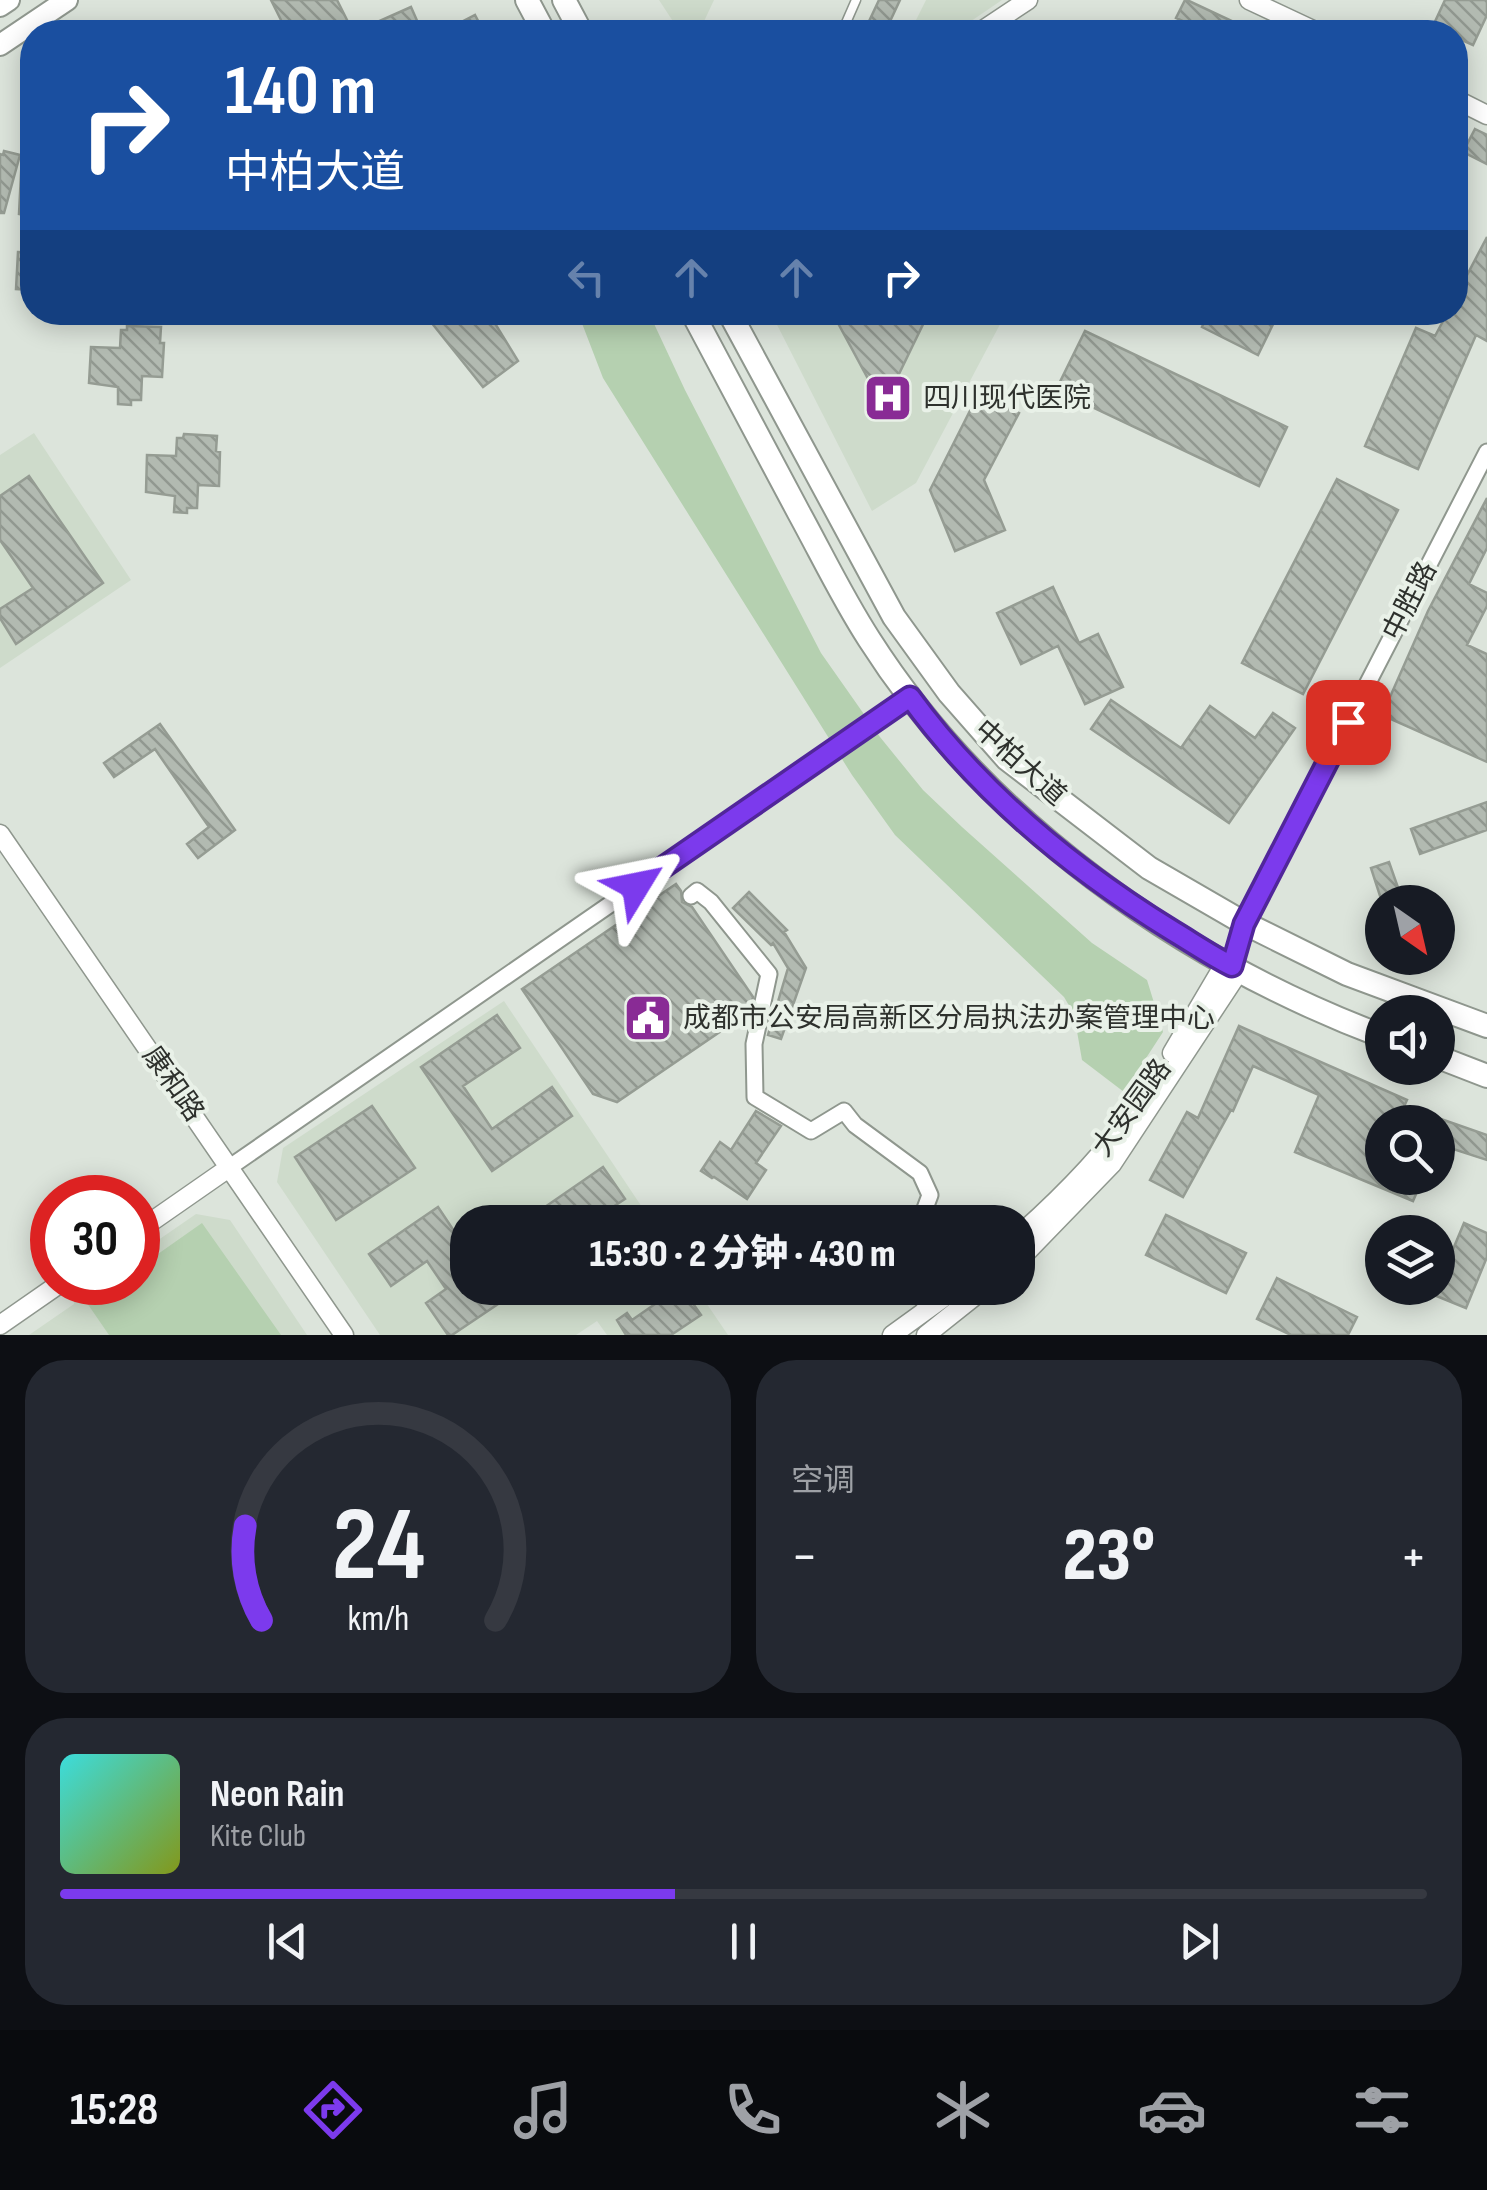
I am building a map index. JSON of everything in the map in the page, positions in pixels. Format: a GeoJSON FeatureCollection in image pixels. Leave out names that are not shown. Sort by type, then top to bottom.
{"type":"FeatureCollection","features":[{"type":"Feature","properties":{"kind":"main road"},"geometry":{"type":"LineString","coordinates":[[0,6],[9,0]]}},
{"type":"Feature","properties":{"kind":"main road"},"geometry":{"type":"LineString","coordinates":[[37,20],[66,0]]}},
{"type":"Feature","properties":{"kind":"main road","name":"中柏大道"},"geometry":{"type":"LineString","coordinates":[[699,325],[869,639],[926,718],[986,786],[1074,863],[1140,910],[1232,967],[1331,1017],[1365,1030]]}},
{"type":"Feature","properties":{"kind":"main road","name":"中柏大道"},"geometry":{"type":"LineString","coordinates":[[736,325],[894,617],[949,693],[1007,759],[1148,868],[1244,924],[1347,974],[1487,1026]]}},
{"type":"Feature","properties":{"kind":"main road"},"geometry":{"type":"LineString","coordinates":[[1455,1064],[1487,1076]]}},
{"type":"Feature","properties":{"kind":"street"},"geometry":{"type":"LineString","coordinates":[[998,20],[1028,0]]}},
{"type":"Feature","properties":{"kind":"street"},"geometry":{"type":"LineString","coordinates":[[1249,0],[1291,20]]}},
{"type":"Feature","properties":{"kind":"street","name":"中胜路"},"geometry":{"type":"LineString","coordinates":[[1232,967],[1244,924],[1487,452]]}},
{"type":"Feature","properties":{"kind":"street"},"geometry":{"type":"LineString","coordinates":[[160,1216],[910,697]]}},
{"type":"Feature","properties":{"kind":"street","name":"康和路"},"geometry":{"type":"LineString","coordinates":[[0,834],[344,1335]]}},
{"type":"Feature","properties":{"kind":"street"},"geometry":{"type":"LineString","coordinates":[[691,896],[697,891],[711,902],[769,974],[754,1044],[755,1097],[811,1132],[844,1111],[855,1125],[920,1173],[930,1195],[926,1205]]}},
{"type":"Feature","properties":{"kind":"street"},"geometry":{"type":"LineString","coordinates":[[1035,1243],[1112,1164],[1232,967]]}},
{"type":"Feature","properties":{"kind":"street","name":"大安园路"},"geometry":{"type":"LineString","coordinates":[[1035,1221],[1089,1167],[1133,1114],[1232,967]]}},
{"type":"Feature","properties":{"kind":"street"},"geometry":{"type":"LineString","coordinates":[[0,1326],[30,1305]]}},
{"type":"Feature","properties":{"kind":"street"},"geometry":{"type":"LineString","coordinates":[[926,1305],[928,1310]]}},
{"type":"Feature","properties":{"kind":"street"},"geometry":{"type":"LineString","coordinates":[[919,1331],[928,1310],[935,1305]]}},
{"type":"Feature","properties":{"kind":"street"},"geometry":{"type":"LineString","coordinates":[[892,1335],[919,1331],[959,1305]]}},
{"type":"Feature","properties":{"kind":"shaded area"},"geometry":{"type":"Polygon","coordinates":[[[659,0],[714,0],[705,20],[672,20],[659,0]]]}},
{"type":"Feature","properties":{"kind":"shaded area"},"geometry":{"type":"Polygon","coordinates":[[[926,0],[1002,0],[973,20],[916,20],[926,0]]]}},
{"type":"Feature","properties":{"kind":"shaded area","name":"四川现代医院"},"geometry":{"type":"Polygon","coordinates":[[[777,325],[1000,325],[916,483],[872,511],[777,325]]]}},
{"type":"Feature","properties":{"kind":"shaded area"},"geometry":{"type":"Polygon","coordinates":[[[34,433],[131,580],[0,668],[0,455],[34,433]]]}},
{"type":"Feature","properties":{"kind":"shaded area"},"geometry":{"type":"Polygon","coordinates":[[[504,1001],[641,1205],[450,1205],[450,1305],[708,1305],[728,1335],[607,1335],[597,1321],[576,1335],[380,1335],[277,1182],[283,1148],[504,1001]]]}},
{"type":"Feature","properties":{"kind":"shaded area"},"geometry":{"type":"Polygon","coordinates":[[[196,1214],[230,1220],[307,1335],[29,1335],[73,1305],[160,1305],[160,1239],[196,1214]]]}},
{"type":"Feature","properties":{"kind":"green space"},"geometry":{"type":"Polygon","coordinates":[[[583,325],[655,325],[821,653],[880,737],[923,790],[962,827],[1092,943],[1147,980],[1163,1032],[1124,1092],[1082,1060],[1074,1014],[1064,997],[895,835],[852,775],[603,378],[583,325]]]}},
{"type":"Feature","properties":{"kind":"green space"},"geometry":{"type":"Polygon","coordinates":[[[202,1223],[281,1335],[109,1335],[88,1305],[160,1305],[160,1253],[202,1223]]]}},
{"type":"Feature","properties":{"kind":"building"},"geometry":{"type":"Polygon","coordinates":[[[271,0],[337,0],[347,20],[281,20],[271,0]]]}},
{"type":"Feature","properties":{"kind":"building"},"geometry":{"type":"Polygon","coordinates":[[[879,0],[900,0],[891,20],[870,20],[879,0]]]}},
{"type":"Feature","properties":{"kind":"building"},"geometry":{"type":"Polygon","coordinates":[[[1187,0],[1230,20],[1180,20],[1176,18],[1187,0]]]}},
{"type":"Feature","properties":{"kind":"building"},"geometry":{"type":"Polygon","coordinates":[[[1445,0],[1487,0],[1487,15],[1473,45],[1468,43],[1468,20],[1436,20],[1445,0]]]}},
{"type":"Feature","properties":{"kind":"building"},"geometry":{"type":"Polygon","coordinates":[[[411,7],[417,20],[382,20],[411,7]]]}},
{"type":"Feature","properties":{"kind":"building"},"geometry":{"type":"Polygon","coordinates":[[[1475,129],[1487,135],[1487,164],[1468,154],[1468,142],[1475,129]]]}},
{"type":"Feature","properties":{"kind":"building"},"geometry":{"type":"Polygon","coordinates":[[[4,151],[20,155],[4,213],[0,213],[0,154],[4,151]]]}},
{"type":"Feature","properties":{"kind":"building"},"geometry":{"type":"Polygon","coordinates":[[[1487,237],[1487,341],[1476,335],[1418,469],[1365,446],[1416,328],[1435,336],[1441,325],[1468,325],[1468,273],[1487,237]]]}},
{"type":"Feature","properties":{"kind":"building"},"geometry":{"type":"Polygon","coordinates":[[[18,252],[20,252],[20,289],[16,289],[18,252]]]}},
{"type":"Feature","properties":{"kind":"building"},"geometry":{"type":"Polygon","coordinates":[[[433,325],[496,325],[518,361],[483,387],[433,325]]]}},
{"type":"Feature","properties":{"kind":"building"},"geometry":{"type":"Polygon","coordinates":[[[839,325],[923,325],[897,378],[879,399],[839,325]]]}},
{"type":"Feature","properties":{"kind":"building"},"geometry":{"type":"Polygon","coordinates":[[[1203,325],[1273,325],[1258,355],[1203,325]]]}},
{"type":"Feature","properties":{"kind":"building"},"geometry":{"type":"Polygon","coordinates":[[[127,326],[161,327],[160,343],[164,343],[162,377],[142,376],[141,400],[131,400],[131,405],[118,404],[118,387],[89,383],[91,347],[120,348],[121,330],[127,330],[127,326]]]}},
{"type":"Feature","properties":{"kind":"building"},"geometry":{"type":"Polygon","coordinates":[[[1085,331],[1287,427],[1259,486],[1056,390],[1085,331]]]}},
{"type":"Feature","properties":{"kind":"building"},"geometry":{"type":"Polygon","coordinates":[[[979,393],[1019,413],[984,480],[1005,530],[955,551],[930,490],[979,393]]]}},
{"type":"Feature","properties":{"kind":"building"},"geometry":{"type":"Polygon","coordinates":[[[184,434],[217,436],[216,451],[220,452],[219,486],[198,485],[197,508],[187,508],[187,513],[174,512],[175,496],[146,492],[147,455],[176,456],[177,438],[184,434]]]}},
{"type":"Feature","properties":{"kind":"building"},"geometry":{"type":"Polygon","coordinates":[[[29,476],[103,583],[16,644],[0,618],[0,609],[33,588],[0,540],[0,496],[29,476]]]}},
{"type":"Feature","properties":{"kind":"building"},"geometry":{"type":"Polygon","coordinates":[[[1337,479],[1398,510],[1303,694],[1242,663],[1337,479]]]}},
{"type":"Feature","properties":{"kind":"building"},"geometry":{"type":"Polygon","coordinates":[[[1487,498],[1487,548],[1469,584],[1487,593],[1487,606],[1467,645],[1487,654],[1487,762],[1382,715],[1428,611],[1487,498]]]}},
{"type":"Feature","properties":{"kind":"building"},"geometry":{"type":"Polygon","coordinates":[[[1053,587],[1079,643],[1098,634],[1123,687],[1085,704],[1058,646],[1021,664],[997,613],[1053,587]]]}},
{"type":"Feature","properties":{"kind":"building"},"geometry":{"type":"Polygon","coordinates":[[[1111,700],[1181,748],[1210,706],[1255,738],[1273,713],[1295,728],[1229,823],[1091,729],[1111,700]]]}},
{"type":"Feature","properties":{"kind":"building"},"geometry":{"type":"Polygon","coordinates":[[[160,724],[235,830],[198,858],[187,844],[209,827],[155,749],[114,777],[104,763],[160,724]]]}},
{"type":"Feature","properties":{"kind":"building"},"geometry":{"type":"Polygon","coordinates":[[[1487,802],[1487,830],[1420,854],[1411,829],[1487,802]]]}},
{"type":"Feature","properties":{"kind":"building"},"geometry":{"type":"Polygon","coordinates":[[[1389,862],[1397,885],[1376,885],[1371,868],[1389,862]]]}},
{"type":"Feature","properties":{"kind":"building"},"geometry":{"type":"Polygon","coordinates":[[[676,884],[682,902],[692,907],[753,997],[749,1012],[617,1102],[593,1094],[522,989],[676,884]]]}},
{"type":"Feature","properties":{"kind":"building"},"geometry":{"type":"Polygon","coordinates":[[[749,892],[787,930],[784,932],[806,968],[781,1039],[768,1035],[788,968],[773,943],[733,908],[749,892]]]}},
{"type":"Feature","properties":{"kind":"building"},"geometry":{"type":"Polygon","coordinates":[[[497,1015],[520,1048],[463,1086],[492,1129],[552,1087],[572,1116],[492,1171],[421,1067],[497,1015]]]}},
{"type":"Feature","properties":{"kind":"building"},"geometry":{"type":"Polygon","coordinates":[[[1239,1026],[1365,1082],[1365,1085],[1407,1100],[1405,1105],[1365,1105],[1365,1181],[1295,1152],[1319,1095],[1253,1066],[1233,1111],[1183,1197],[1150,1180],[1187,1112],[1198,1118],[1239,1026]]]}},
{"type":"Feature","properties":{"kind":"building"},"geometry":{"type":"Polygon","coordinates":[[[372,1106],[415,1168],[336,1220],[295,1157],[372,1106]]]}},
{"type":"Feature","properties":{"kind":"building"},"geometry":{"type":"Polygon","coordinates":[[[756,1111],[781,1126],[756,1163],[766,1170],[747,1199],[701,1171],[720,1142],[731,1150],[756,1111]]]}},
{"type":"Feature","properties":{"kind":"building"},"geometry":{"type":"Polygon","coordinates":[[[1455,1124],[1487,1135],[1487,1160],[1455,1150],[1455,1124]]]}},
{"type":"Feature","properties":{"kind":"building"},"geometry":{"type":"Polygon","coordinates":[[[603,1167],[625,1199],[616,1205],[548,1205],[603,1167]]]}},
{"type":"Feature","properties":{"kind":"building"},"geometry":{"type":"Polygon","coordinates":[[[438,1207],[450,1225],[450,1305],[497,1305],[448,1335],[426,1303],[446,1289],[427,1261],[391,1286],[369,1254],[438,1207]]]}},
{"type":"Feature","properties":{"kind":"building"},"geometry":{"type":"Polygon","coordinates":[[[1166,1215],[1246,1253],[1226,1293],[1146,1255],[1166,1215]]]}},
{"type":"Feature","properties":{"kind":"building"},"geometry":{"type":"Polygon","coordinates":[[[1464,1223],[1487,1233],[1487,1257],[1466,1308],[1455,1304],[1455,1245],[1464,1223]]]}},
{"type":"Feature","properties":{"kind":"building"},"geometry":{"type":"Polygon","coordinates":[[[1277,1278],[1357,1317],[1348,1335],[1291,1335],[1257,1319],[1277,1278]]]}},
{"type":"Feature","properties":{"kind":"building"},"geometry":{"type":"Polygon","coordinates":[[[654,1305],[694,1305],[701,1315],[671,1335],[626,1335],[617,1320],[627,1313],[632,1320],[654,1305]]]}},
{"type":"Feature","properties":{"kind":"place","name":"四川现代医院"},"geometry":{"type":"Point","coordinates":[888,398]}},
{"type":"Feature","properties":{"kind":"place","name":"成都市公安局高新区分局执法办案管理中心"},"geometry":{"type":"Point","coordinates":[648,1018]}},
{"type":"Feature","properties":{"kind":"route"},"geometry":{"type":"LineString","coordinates":[[636,886],[910,697],[986,786],[1026,824],[1140,910],[1232,966],[1244,924],[1348,722]]}}]}
